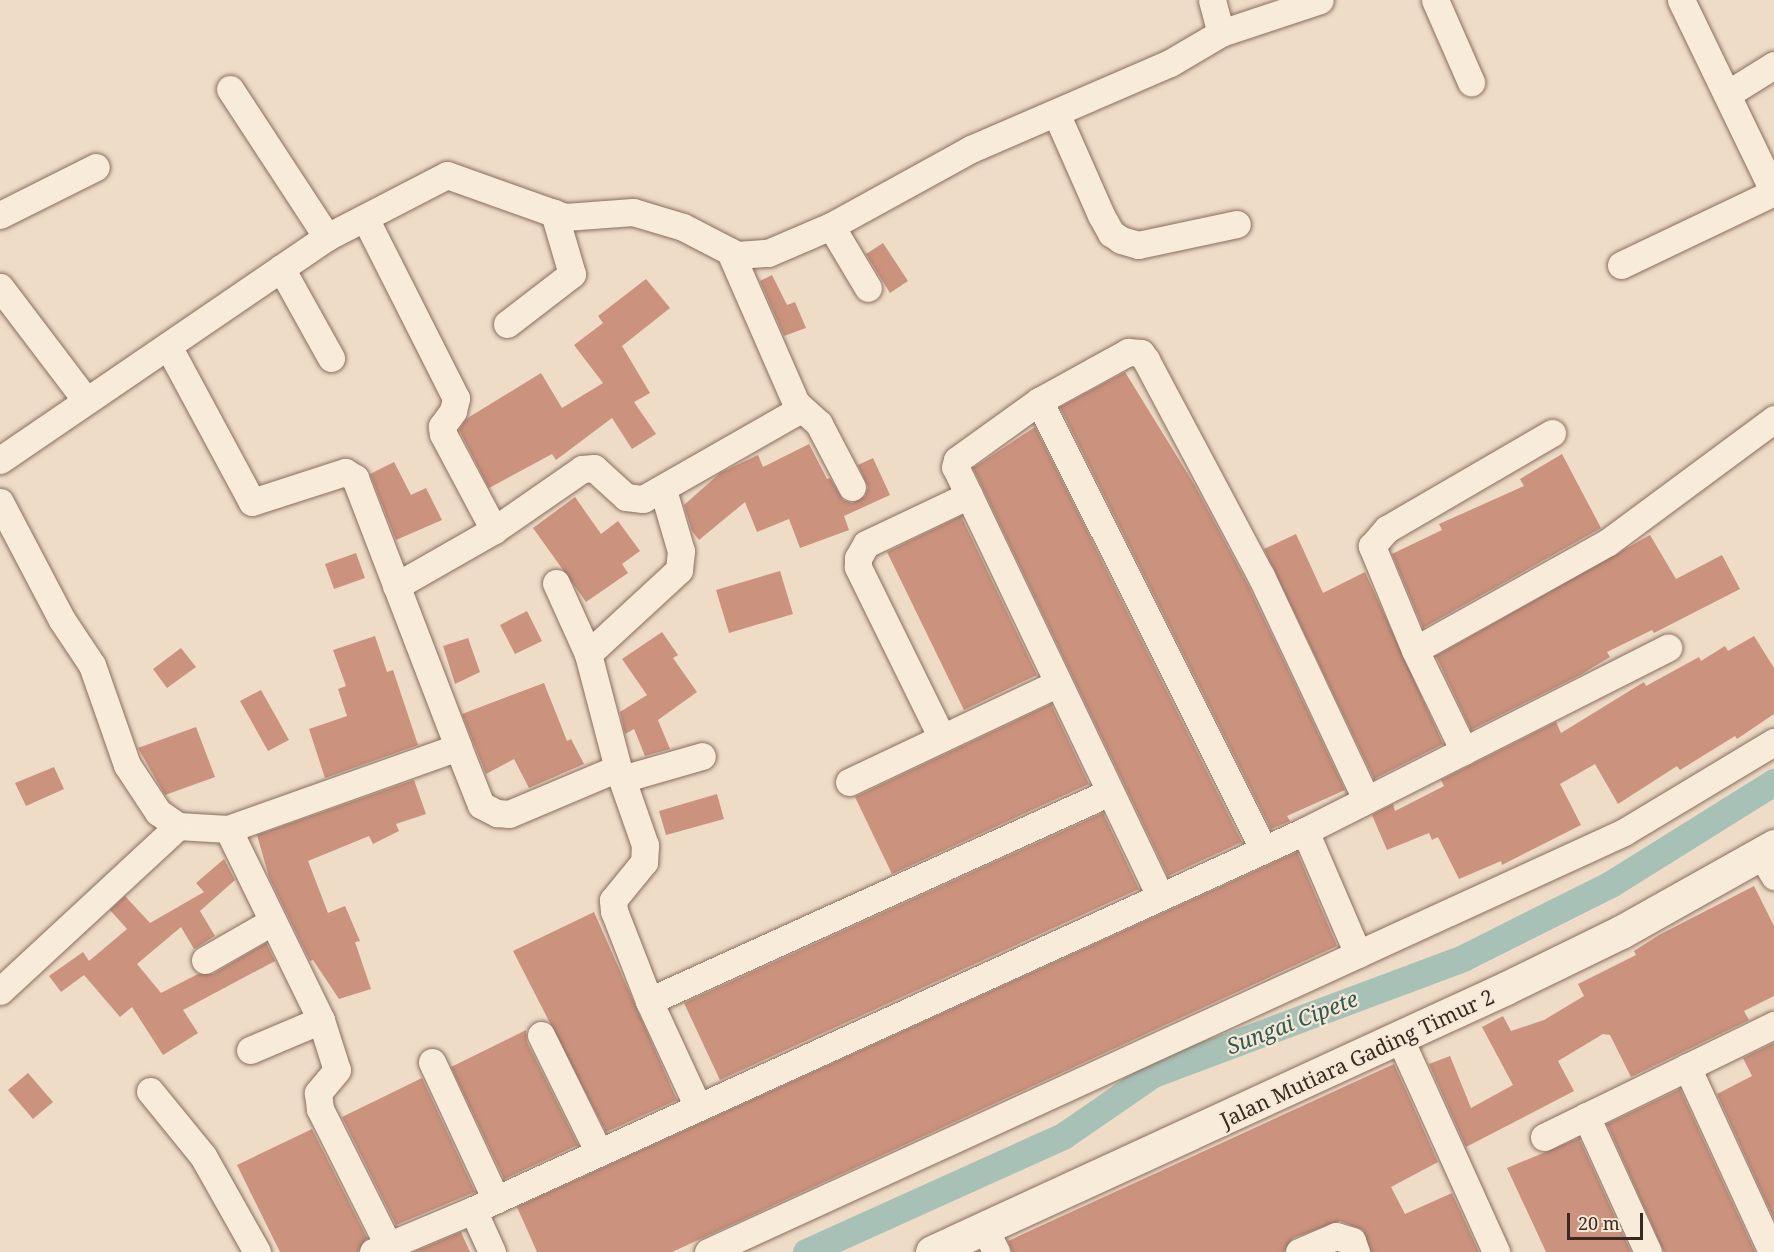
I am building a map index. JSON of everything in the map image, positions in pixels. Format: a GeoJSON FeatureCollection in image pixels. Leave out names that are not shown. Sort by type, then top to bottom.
{"type":"FeatureCollection","features":[{"type":"Feature","properties":{"kind":"street"},"geometry":{"type":"LineString","coordinates":[[1212,0],[1221,33]]}},
{"type":"Feature","properties":{"kind":"street"},"geometry":{"type":"LineString","coordinates":[[0,460],[85,399],[168,346],[327,237],[447,175],[554,213],[578,219],[633,212],[683,227],[730,252],[748,256],[768,253],[831,226],[971,149],[1170,63],[1221,33],[1320,0]]}},
{"type":"Feature","properties":{"kind":"street"},"geometry":{"type":"LineString","coordinates":[[1435,0],[1471,82]]}},
{"type":"Feature","properties":{"kind":"street"},"geometry":{"type":"LineString","coordinates":[[1621,265],[1774,192],[1729,93],[1681,0]]}},
{"type":"Feature","properties":{"kind":"street"},"geometry":{"type":"LineString","coordinates":[[1729,93],[1774,65]]}},
{"type":"Feature","properties":{"kind":"street"},"geometry":{"type":"LineString","coordinates":[[230,89],[327,237]]}},
{"type":"Feature","properties":{"kind":"street"},"geometry":{"type":"LineString","coordinates":[[1056,113],[1101,215],[1111,233],[1121,240],[1138,245],[1237,224]]}},
{"type":"Feature","properties":{"kind":"street"},"geometry":{"type":"LineString","coordinates":[[0,215],[96,167]]}},
{"type":"Feature","properties":{"kind":"street"},"geometry":{"type":"LineString","coordinates":[[507,324],[572,274],[554,213]]}},
{"type":"Feature","properties":{"kind":"street"},"geometry":{"type":"LineString","coordinates":[[365,218],[454,393],[456,404],[444,419],[443,434],[494,530]]}},
{"type":"Feature","properties":{"kind":"street"},"geometry":{"type":"LineString","coordinates":[[831,226],[868,288]]}},
{"type":"Feature","properties":{"kind":"street"},"geometry":{"type":"LineString","coordinates":[[730,252],[796,403],[819,424],[852,487]]}},
{"type":"Feature","properties":{"kind":"street"},"geometry":{"type":"LineString","coordinates":[[281,268],[331,358]]}},
{"type":"Feature","properties":{"kind":"street"},"geometry":{"type":"LineString","coordinates":[[0,287],[85,399]]}},
{"type":"Feature","properties":{"kind":"street"},"geometry":{"type":"LineString","coordinates":[[168,346],[252,502],[345,472],[351,474],[481,805],[497,813],[509,814],[620,774],[702,756]]}},
{"type":"Feature","properties":{"kind":"street"},"geometry":{"type":"LineString","coordinates":[[1160,896],[956,467],[957,460],[1039,402],[1128,352],[1141,353],[1261,576],[1366,799]]}},
{"type":"Feature","properties":{"kind":"street"},"geometry":{"type":"LineString","coordinates":[[1039,402],[1263,848]]}},
{"type":"Feature","properties":{"kind":"street"},"geometry":{"type":"LineString","coordinates":[[396,586],[494,530],[588,467],[602,473],[617,490],[633,500],[663,490],[794,413],[796,403]]}},
{"type":"Feature","properties":{"kind":"street"},"geometry":{"type":"LineString","coordinates":[[1415,650],[1608,542],[1774,419]]}},
{"type":"Feature","properties":{"kind":"street"},"geometry":{"type":"LineString","coordinates":[[1464,751],[1415,650],[1373,555],[1373,542],[1386,529],[1552,433]]}},
{"type":"Feature","properties":{"kind":"street"},"geometry":{"type":"LineString","coordinates":[[588,654],[679,570],[681,551],[663,490]]}},
{"type":"Feature","properties":{"kind":"street"},"geometry":{"type":"LineString","coordinates":[[942,738],[858,567],[858,558],[866,544],[969,495]]}},
{"type":"Feature","properties":{"kind":"street"},"geometry":{"type":"LineString","coordinates":[[0,502],[62,620],[92,665],[128,765],[158,812],[178,826],[228,829],[458,747]]}},
{"type":"Feature","properties":{"kind":"street"},"geometry":{"type":"LineString","coordinates":[[556,583],[588,654],[620,774],[646,856],[640,869],[613,900],[649,1001],[697,1105]]}},
{"type":"Feature","properties":{"kind":"street"},"geometry":{"type":"LineString","coordinates":[[228,829],[321,1020],[337,1070],[318,1093],[320,1109],[381,1249],[485,1205],[697,1105],[1305,831],[1668,648]]}},
{"type":"Feature","properties":{"kind":"street"},"geometry":{"type":"LineString","coordinates":[[849,782],[1058,683]]}},
{"type":"Feature","properties":{"kind":"street"},"geometry":{"type":"LineString","coordinates":[[708,1252],[1624,832],[1774,742]]}},
{"type":"Feature","properties":{"kind":"street"},"geometry":{"type":"LineString","coordinates":[[649,1001],[1110,792]]}},
{"type":"Feature","properties":{"kind":"street"},"geometry":{"type":"LineString","coordinates":[[0,991],[178,826]]}},
{"type":"Feature","properties":{"kind":"street"},"geometry":{"type":"LineString","coordinates":[[1305,831],[1358,954]]}},
{"type":"Feature","properties":{"kind":"street","name":"Jalan Mutiara Gading Timur 2"},"geometry":{"type":"LineString","coordinates":[[932,1252],[990,1240],[1770,859]]}},
{"type":"Feature","properties":{"kind":"street"},"geometry":{"type":"LineString","coordinates":[[205,960],[273,921]]}},
{"type":"Feature","properties":{"kind":"street"},"geometry":{"type":"LineString","coordinates":[[250,1050],[321,1020]]}},
{"type":"Feature","properties":{"kind":"street"},"geometry":{"type":"LineString","coordinates":[[1544,1137],[1774,1025]]}},
{"type":"Feature","properties":{"kind":"street"},"geometry":{"type":"LineString","coordinates":[[541,1035],[598,1153]]}},
{"type":"Feature","properties":{"kind":"street"},"geometry":{"type":"LineString","coordinates":[[1400,1039],[1496,1252]]}},
{"type":"Feature","properties":{"kind":"street"},"geometry":{"type":"LineString","coordinates":[[432,1062],[485,1205],[492,1252]]}},
{"type":"Feature","properties":{"kind":"street"},"geometry":{"type":"LineString","coordinates":[[1687,1067],[1772,1252]]}},
{"type":"Feature","properties":{"kind":"street"},"geometry":{"type":"LineString","coordinates":[[150,1091],[203,1156],[257,1252]]}},
{"type":"Feature","properties":{"kind":"street"},"geometry":{"type":"LineString","coordinates":[[1586,1116],[1648,1252]]}},
{"type":"Feature","properties":{"kind":"street"},"geometry":{"type":"LineString","coordinates":[[1299,1252],[1336,1236],[1352,1241],[1356,1252]]}},
{"type":"Feature","properties":{"kind":"building"},"geometry":{"type":"Polygon","coordinates":[[[883,243],[908,281],[890,293],[866,254],[883,243]]]}},
{"type":"Feature","properties":{"kind":"building"},"geometry":{"type":"Polygon","coordinates":[[[772,275],[787,305],[795,302],[806,328],[784,336],[760,281],[772,275]]]}},
{"type":"Feature","properties":{"kind":"building"},"geometry":{"type":"Polygon","coordinates":[[[646,279],[670,308],[622,346],[650,393],[634,402],[656,434],[632,449],[612,418],[556,460],[552,454],[489,488],[459,430],[466,419],[541,373],[562,408],[603,383],[574,345],[603,323],[598,316],[646,279]]]}},
{"type":"Feature","properties":{"kind":"building"},"geometry":{"type":"Polygon","coordinates":[[[1125,372],[1194,484],[1247,583],[1345,790],[1287,816],[1290,821],[1271,829],[1060,407],[1125,372]]]}},
{"type":"Feature","properties":{"kind":"building"},"geometry":{"type":"Polygon","coordinates":[[[1035,427],[1242,842],[1168,876],[973,468],[1035,427]]]}},
{"type":"Feature","properties":{"kind":"building"},"geometry":{"type":"Polygon","coordinates":[[[809,444],[827,479],[830,478],[843,500],[852,503],[865,496],[868,487],[858,465],[873,458],[890,495],[844,516],[849,530],[800,548],[789,519],[757,532],[745,502],[699,540],[692,531],[684,505],[720,473],[758,455],[763,467],[809,444]]]}},
{"type":"Feature","properties":{"kind":"building"},"geometry":{"type":"Polygon","coordinates":[[[1562,454],[1601,528],[1423,628],[1392,554],[1442,530],[1439,524],[1524,486],[1520,479],[1562,454]]]}},
{"type":"Feature","properties":{"kind":"building"},"geometry":{"type":"Polygon","coordinates":[[[394,462],[411,495],[426,488],[442,520],[396,540],[370,474],[394,462]]]}},
{"type":"Feature","properties":{"kind":"building"},"geometry":{"type":"Polygon","coordinates":[[[575,497],[601,534],[618,521],[640,551],[622,564],[628,573],[586,602],[533,528],[575,497]]]}},
{"type":"Feature","properties":{"kind":"building"},"geometry":{"type":"Polygon","coordinates":[[[961,516],[1037,675],[964,710],[887,552],[961,516]]]}},
{"type":"Feature","properties":{"kind":"building"},"geometry":{"type":"Polygon","coordinates":[[[1296,534],[1323,593],[1365,572],[1443,744],[1374,779],[1264,549],[1296,534]]]}},
{"type":"Feature","properties":{"kind":"building"},"geometry":{"type":"Polygon","coordinates":[[[1650,535],[1676,579],[1722,555],[1740,589],[1654,633],[1652,630],[1607,652],[1610,657],[1582,674],[1471,730],[1436,656],[1650,535]]]}},
{"type":"Feature","properties":{"kind":"building"},"geometry":{"type":"Polygon","coordinates":[[[356,553],[365,578],[334,589],[325,564],[356,553]]]}},
{"type":"Feature","properties":{"kind":"building"},"geometry":{"type":"Polygon","coordinates":[[[780,571],[793,614],[729,633],[716,590],[780,571]]]}},
{"type":"Feature","properties":{"kind":"building"},"geometry":{"type":"Polygon","coordinates":[[[527,611],[542,641],[515,654],[500,625],[527,611]]]}},
{"type":"Feature","properties":{"kind":"building"},"geometry":{"type":"Polygon","coordinates":[[[662,632],[678,655],[673,658],[697,692],[658,720],[670,749],[645,756],[634,729],[625,734],[620,712],[647,695],[622,659],[662,632]]]}},
{"type":"Feature","properties":{"kind":"building"},"geometry":{"type":"Polygon","coordinates":[[[375,636],[387,672],[393,670],[418,745],[325,778],[309,729],[347,716],[338,689],[346,686],[333,650],[375,636]]]}},
{"type":"Feature","properties":{"kind":"building"},"geometry":{"type":"Polygon","coordinates":[[[1754,636],[1774,668],[1774,714],[1737,739],[1735,736],[1680,770],[1677,766],[1618,804],[1595,764],[1560,784],[1581,825],[1502,865],[1501,861],[1459,879],[1438,837],[1432,840],[1429,833],[1387,850],[1372,815],[1393,804],[1395,811],[1444,786],[1441,780],[1556,722],[1561,733],[1644,682],[1646,686],[1699,657],[1701,661],[1725,646],[1728,651],[1754,636]]]}},
{"type":"Feature","properties":{"kind":"building"},"geometry":{"type":"Polygon","coordinates":[[[468,638],[480,672],[455,684],[443,646],[468,638]]]}},
{"type":"Feature","properties":{"kind":"building"},"geometry":{"type":"Polygon","coordinates":[[[181,648],[196,667],[167,688],[153,669],[181,648]]]}},
{"type":"Feature","properties":{"kind":"building"},"geometry":{"type":"Polygon","coordinates":[[[544,683],[567,741],[571,739],[584,764],[529,788],[514,759],[486,774],[462,714],[544,683]]]}},
{"type":"Feature","properties":{"kind":"building"},"geometry":{"type":"Polygon","coordinates":[[[261,690],[289,740],[268,751],[240,701],[261,690]]]}},
{"type":"Feature","properties":{"kind":"building"},"geometry":{"type":"Polygon","coordinates":[[[1051,704],[1089,784],[892,874],[855,797],[1051,704]]]}},
{"type":"Feature","properties":{"kind":"building"},"geometry":{"type":"Polygon","coordinates":[[[196,727],[215,777],[165,795],[138,748],[196,727]]]}},
{"type":"Feature","properties":{"kind":"building"},"geometry":{"type":"Polygon","coordinates":[[[54,767],[64,789],[26,806],[15,783],[54,767]]]}},
{"type":"Feature","properties":{"kind":"building"},"geometry":{"type":"Polygon","coordinates":[[[414,780],[426,814],[396,824],[399,831],[373,844],[369,836],[308,861],[328,913],[345,906],[360,941],[355,942],[371,989],[339,999],[313,960],[310,961],[269,877],[257,835],[414,780]]]}},
{"type":"Feature","properties":{"kind":"building"},"geometry":{"type":"Polygon","coordinates":[[[717,794],[724,819],[666,835],[659,811],[717,794]]]}},
{"type":"Feature","properties":{"kind":"building"},"geometry":{"type":"Polygon","coordinates":[[[1103,813],[1139,889],[720,1080],[684,1003],[1103,813]]]}},
{"type":"Feature","properties":{"kind":"building"},"geometry":{"type":"Polygon","coordinates":[[[1297,852],[1337,946],[672,1252],[537,1252],[517,1207],[1297,852]]]}},
{"type":"Feature","properties":{"kind":"building"},"geometry":{"type":"Polygon","coordinates":[[[224,859],[235,880],[200,911],[215,936],[194,949],[181,927],[137,964],[161,993],[198,974],[213,974],[266,943],[275,961],[183,1010],[198,1033],[163,1055],[132,1007],[120,1017],[84,975],[61,992],[49,976],[83,952],[89,961],[127,929],[110,910],[125,896],[150,923],[204,892],[196,883],[224,859]]]}},
{"type":"Feature","properties":{"kind":"building"},"geometry":{"type":"Polygon","coordinates":[[[1754,886],[1774,926],[1774,996],[1744,1011],[1749,1020],[1631,1077],[1610,1035],[1603,1034],[1558,1061],[1574,1091],[1466,1147],[1429,1064],[1450,1056],[1471,1108],[1513,1085],[1482,1027],[1503,1016],[1511,1031],[1544,1020],[1584,996],[1578,984],[1636,955],[1634,951],[1659,935],[1754,886]]]}},
{"type":"Feature","properties":{"kind":"building"},"geometry":{"type":"Polygon","coordinates":[[[594,912],[677,1100],[606,1132],[513,951],[594,912]]]}},
{"type":"Feature","properties":{"kind":"building"},"geometry":{"type":"Polygon","coordinates":[[[526,1030],[527,1042],[578,1145],[504,1179],[451,1067],[526,1030]]]}},
{"type":"Feature","properties":{"kind":"building"},"geometry":{"type":"Polygon","coordinates":[[[1774,1043],[1774,1219],[1717,1094],[1752,1076],[1743,1058],[1774,1043]]]}},
{"type":"Feature","properties":{"kind":"building"},"geometry":{"type":"Polygon","coordinates":[[[1394,1064],[1438,1162],[1391,1187],[1405,1214],[1452,1193],[1479,1252],[1371,1252],[1363,1230],[1340,1221],[1293,1238],[1284,1252],[1012,1252],[1008,1241],[1394,1064]]]}},
{"type":"Feature","properties":{"kind":"building"},"geometry":{"type":"Polygon","coordinates":[[[28,1073],[53,1102],[33,1119],[8,1090],[28,1073]]]}},
{"type":"Feature","properties":{"kind":"building"},"geometry":{"type":"Polygon","coordinates":[[[422,1078],[475,1192],[396,1225],[342,1117],[422,1078]]]}},
{"type":"Feature","properties":{"kind":"building"},"geometry":{"type":"Polygon","coordinates":[[[1680,1089],[1755,1252],[1664,1252],[1607,1124],[1680,1089]]]}},
{"type":"Feature","properties":{"kind":"building"},"geometry":{"type":"Polygon","coordinates":[[[312,1129],[367,1238],[358,1252],[280,1252],[237,1165],[312,1129]]]}},
{"type":"Feature","properties":{"kind":"building"},"geometry":{"type":"Polygon","coordinates":[[[1579,1138],[1631,1252],[1546,1252],[1507,1168],[1579,1138]]]}},
{"type":"Feature","properties":{"kind":"building"},"geometry":{"type":"Polygon","coordinates":[[[461,1232],[470,1252],[414,1252],[461,1232]]]}},
{"type":"Feature","properties":{"kind":"waterway","name":"Sungai Cipete"},"geometry":{"type":"LineString","coordinates":[[806,1252],[1063,1136],[1153,1074],[1463,958],[1609,885],[1774,782]]}}]}
